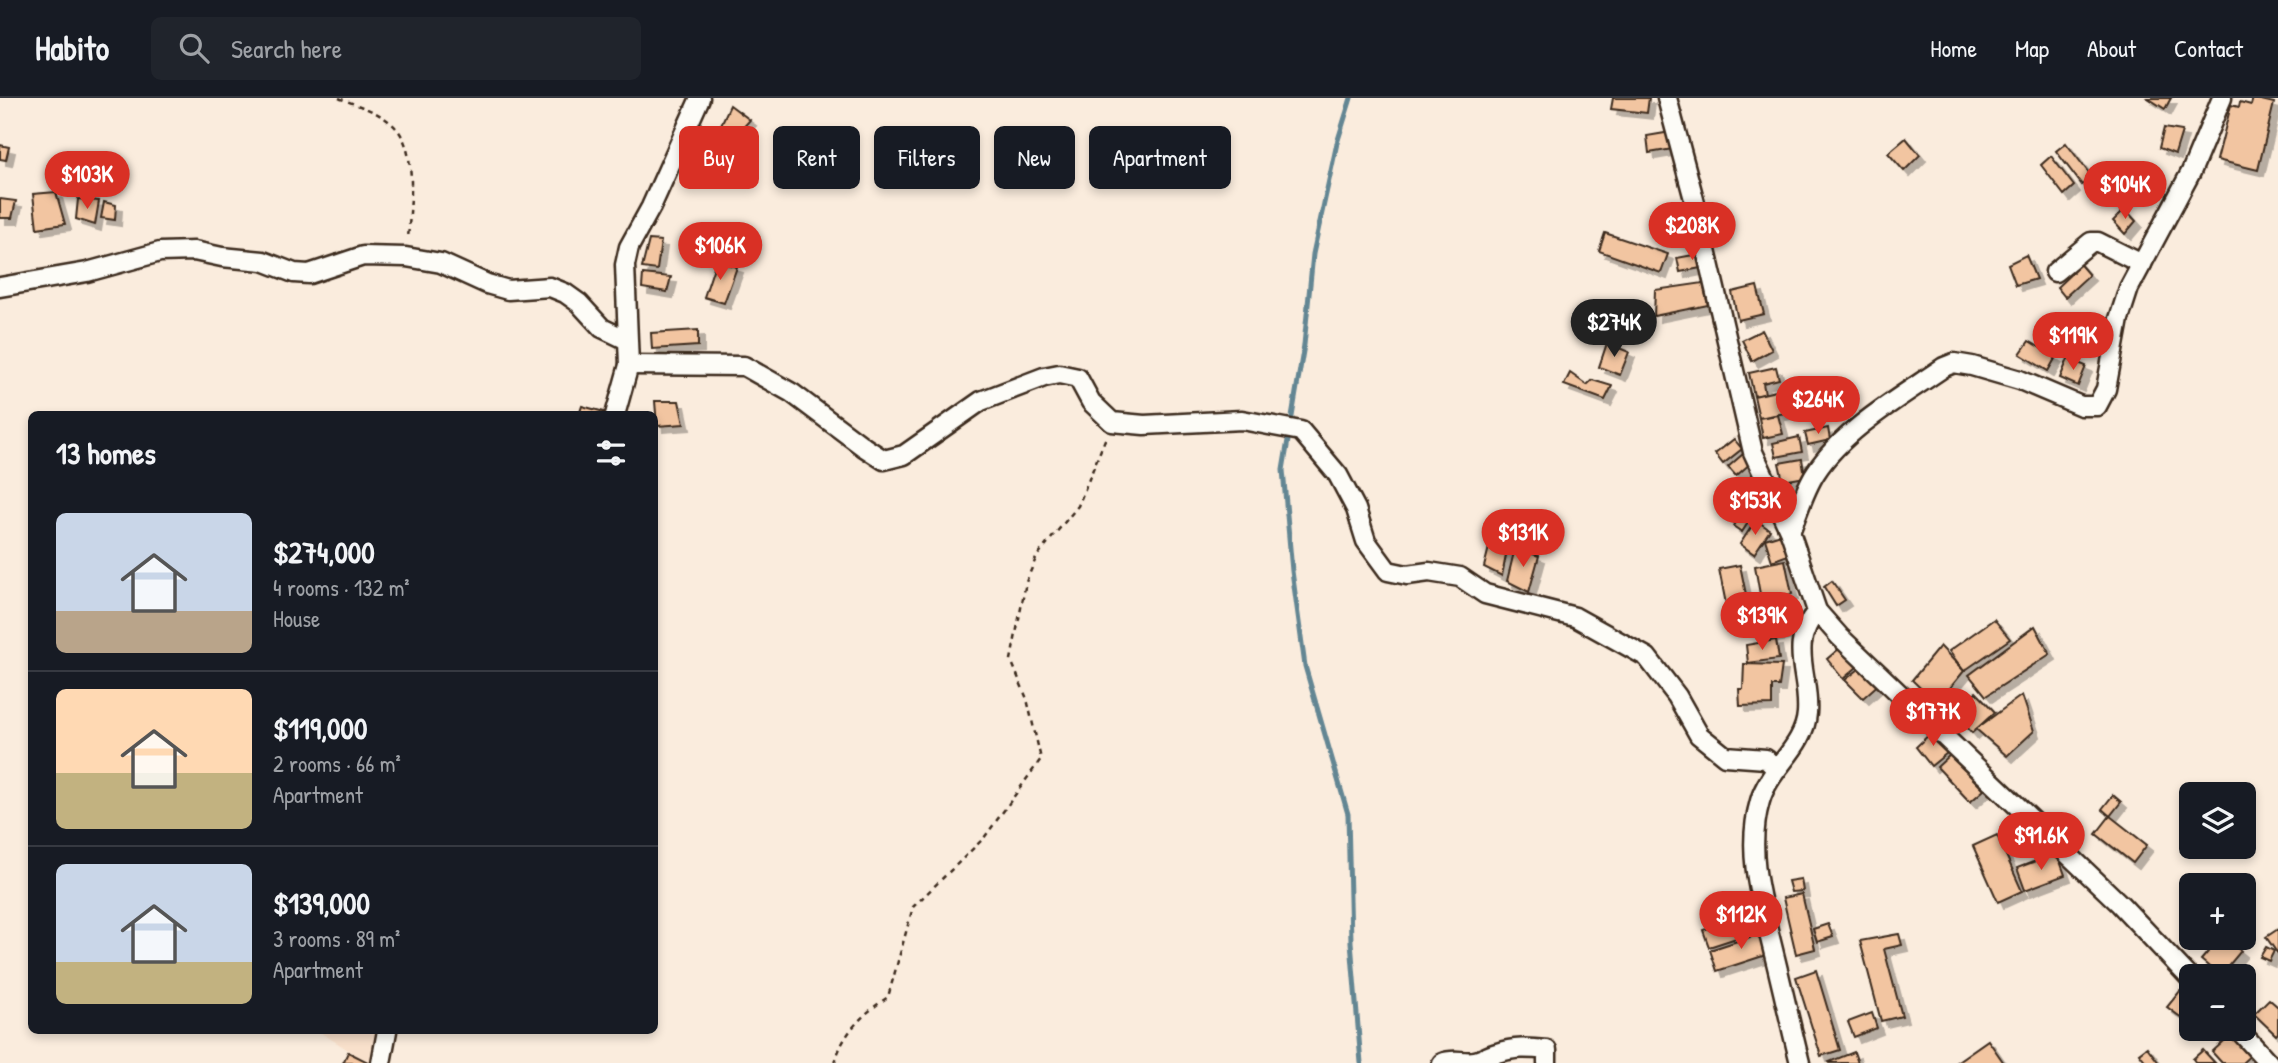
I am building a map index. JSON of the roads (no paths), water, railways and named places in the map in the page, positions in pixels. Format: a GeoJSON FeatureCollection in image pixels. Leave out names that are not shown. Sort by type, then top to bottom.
{"type":"FeatureCollection","features":[{"type":"Feature","properties":{"kind":"street"},"geometry":{"type":"LineString","coordinates":[[616,411],[629,365],[625,265],[629,247],[651,207],[700,98]]}},
{"type":"Feature","properties":{"kind":"street"},"geometry":{"type":"LineString","coordinates":[[1667,98],[1695,203],[1753,452],[1790,532],[1818,611],[1840,637],[2120,904],[2179,966]]}},
{"type":"Feature","properties":{"kind":"street"},"geometry":{"type":"LineString","coordinates":[[1790,532],[1814,475],[1827,458],[1863,425],[1944,367],[1954,363],[1972,366],[2020,380],[2081,406],[2096,406],[2106,389],[2130,288],[2191,172],[2222,98]]}},
{"type":"Feature","properties":{"kind":"street"},"geometry":{"type":"LineString","coordinates":[[2055,272],[2091,242],[2098,242],[2142,264]]}},
{"type":"Feature","properties":{"kind":"street"},"geometry":{"type":"LineString","coordinates":[[0,288],[87,272],[160,252],[194,251],[263,261],[294,273],[309,274],[363,256],[406,257],[441,263],[487,284],[508,290],[550,287],[579,303],[602,328],[627,340]]}},
{"type":"Feature","properties":{"kind":"street"},"geometry":{"type":"LineString","coordinates":[[629,365],[744,366],[792,393],[884,460],[904,454],[981,401],[1059,374],[1077,378],[1091,402],[1112,422],[1144,425],[1242,420],[1301,431],[1338,475],[1356,509],[1366,541],[1388,571],[1407,575],[1429,572],[1460,577],[1486,594],[1575,617],[1647,657],[1677,695],[1699,735],[1725,756],[1766,759],[1776,769]]}},
{"type":"Feature","properties":{"kind":"street"},"geometry":{"type":"LineString","coordinates":[[1800,1063],[1757,881],[1754,845],[1759,802],[1776,769],[1800,738],[1807,714],[1800,653],[1807,623],[1818,611]]}},
{"type":"Feature","properties":{"kind":"street"},"geometry":{"type":"LineString","coordinates":[[381,1063],[386,1034]]}},
{"type":"Feature","properties":{"kind":"street"},"geometry":{"type":"LineString","coordinates":[[2249,1041],[2269,1063]]}},
{"type":"Feature","properties":{"kind":"street"},"geometry":{"type":"LineString","coordinates":[[1442,1063],[1451,1059],[1475,1061],[1521,1047],[1547,1050],[1547,1063]]}},
{"type":"Feature","properties":{"kind":"waterway"},"geometry":{"type":"LineString","coordinates":[[1351,98],[1337,143],[1313,254],[1304,345],[1283,470],[1292,571],[1305,666],[1348,814],[1351,942],[1361,1063]]}}]}
